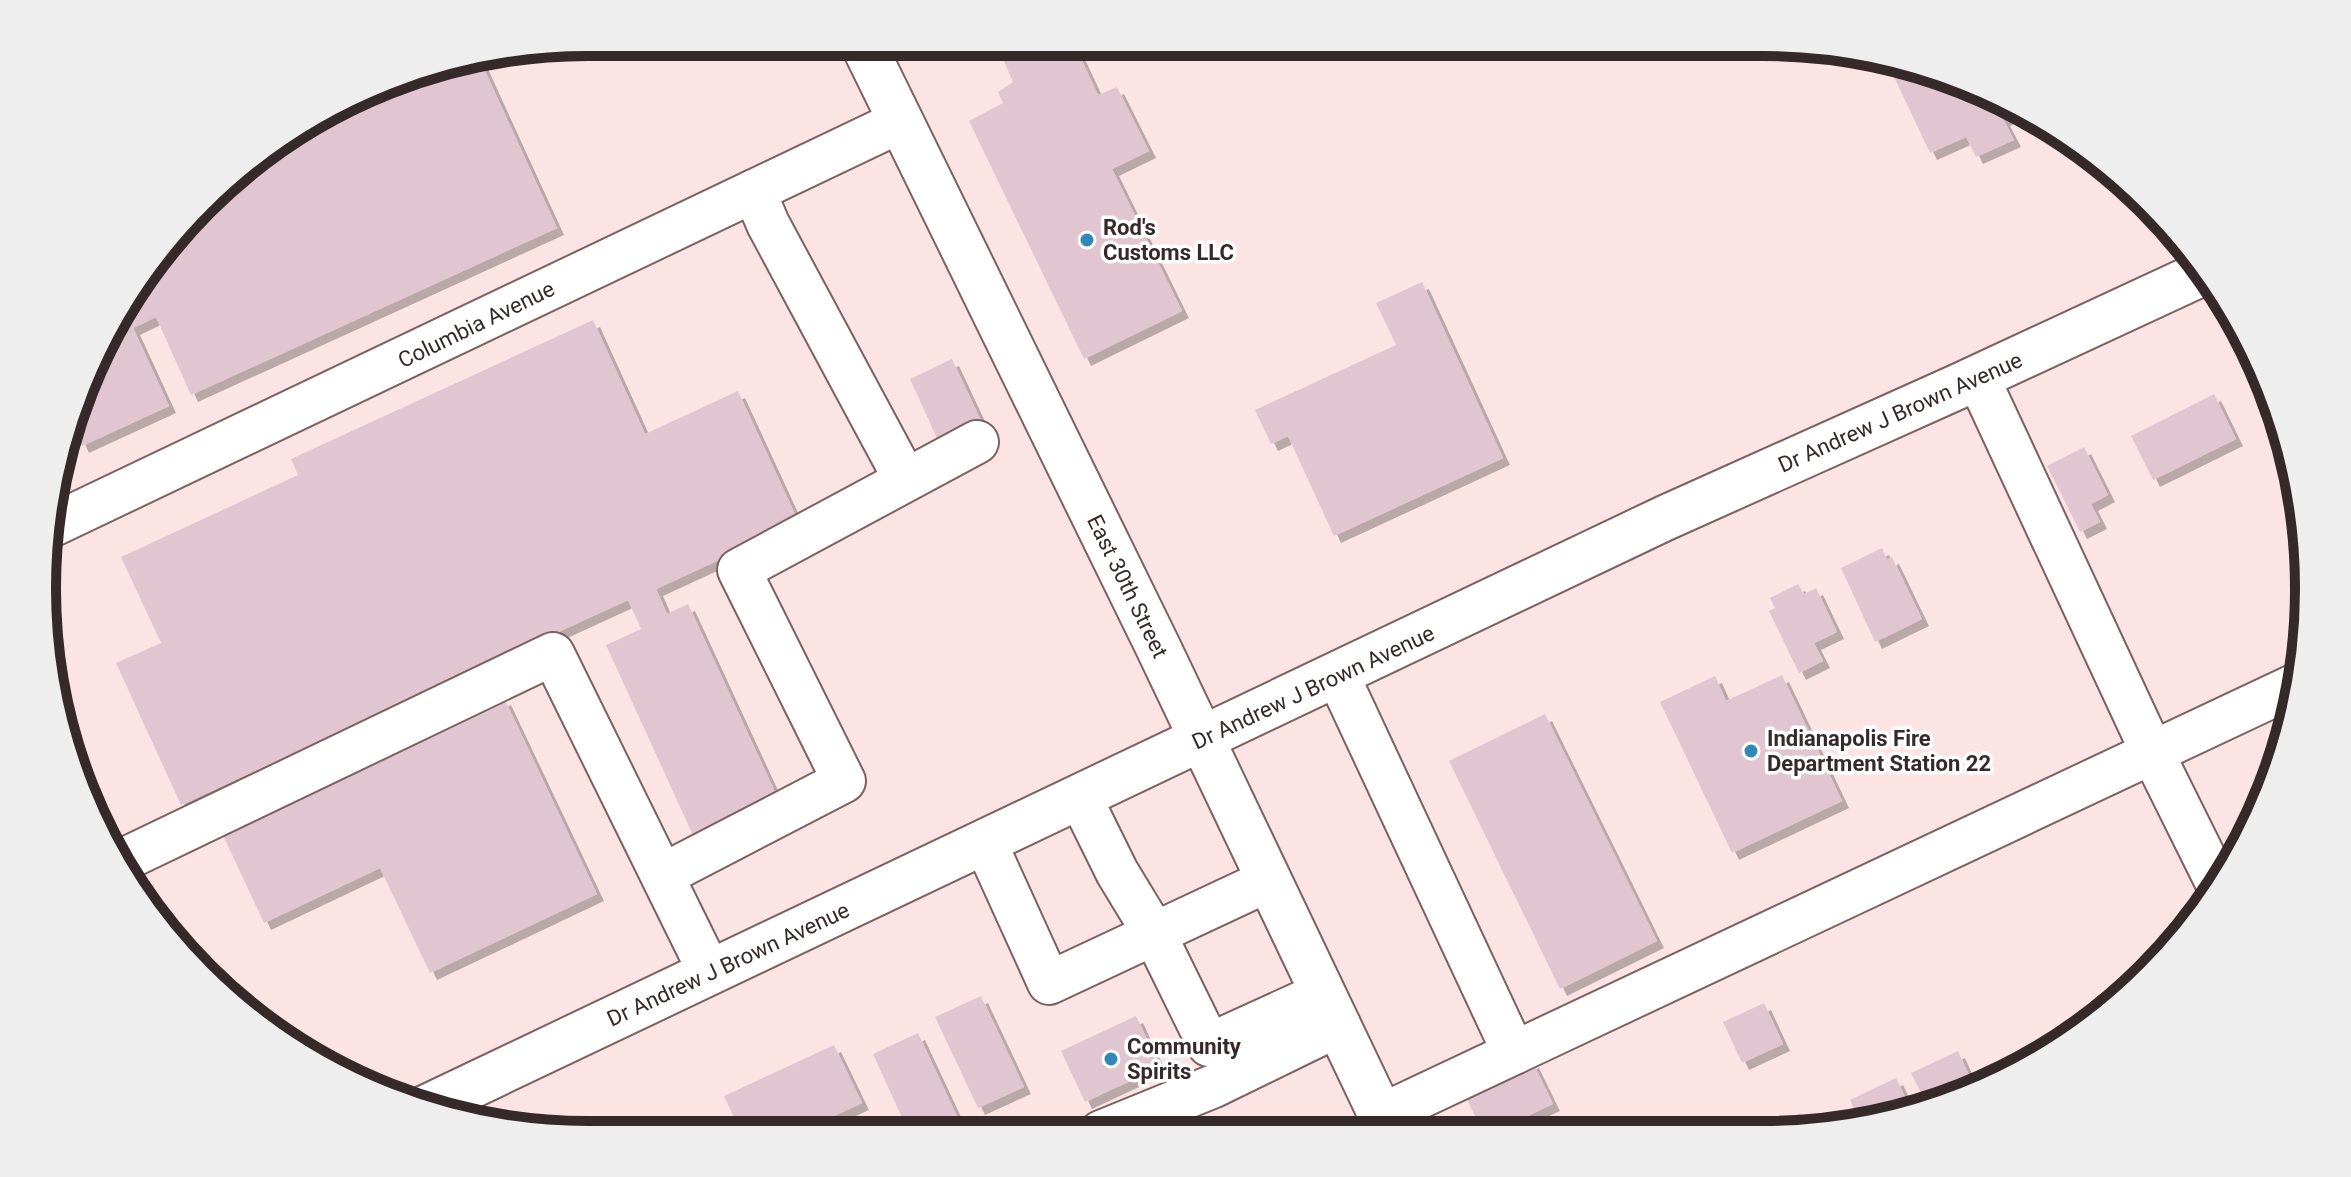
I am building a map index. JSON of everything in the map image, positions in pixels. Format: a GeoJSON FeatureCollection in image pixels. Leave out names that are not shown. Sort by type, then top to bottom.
{"type":"FeatureCollection","features":[{"type":"Feature","properties":{"kind":"main road","name":"East 30th Street"},"geometry":{"type":"LineString","coordinates":[[869,56],[1385,1121]]}},
{"type":"Feature","properties":{"kind":"main road","name":"Dr Andrew J Brown Avenue"},"geometry":{"type":"LineString","coordinates":[[441,1100],[1665,518],[2194,277]]}},
{"type":"Feature","properties":{"kind":"street","name":"Columbia Avenue"},"geometry":{"type":"LineString","coordinates":[[61,521],[901,121]]}},
{"type":"Feature","properties":{"kind":"street"},"geometry":{"type":"LineString","coordinates":[[754,191],[768,224],[905,479]]}},
{"type":"Feature","properties":{"kind":"street"},"geometry":{"type":"LineString","coordinates":[[1978,378],[2152,752],[2212,873]]}},
{"type":"Feature","properties":{"kind":"street"},"geometry":{"type":"LineString","coordinates":[[663,875],[844,781],[739,570],[977,442]]}},
{"type":"Feature","properties":{"kind":"street"},"geometry":{"type":"LineString","coordinates":[[129,857],[553,654],[710,973]]}},
{"type":"Feature","properties":{"kind":"street"},"geometry":{"type":"LineString","coordinates":[[1338,676],[1514,1053]]}},
{"type":"Feature","properties":{"kind":"street"},"geometry":{"type":"LineString","coordinates":[[1390,1121],[1514,1053],[2285,690]]}},
{"type":"Feature","properties":{"kind":"street"},"geometry":{"type":"LineString","coordinates":[[1080,797],[1117,872],[1154,933],[1209,1045],[1331,1009]]}},
{"type":"Feature","properties":{"kind":"street"},"geometry":{"type":"LineString","coordinates":[[985,842],[1049,983],[1269,880]]}},
{"type":"Feature","properties":{"kind":"street"},"geometry":{"type":"LineString","coordinates":[[1128,1121],[1214,1086],[1331,1009]]}},
{"type":"Feature","properties":{"kind":"building","name":"Rod's Customs LLC"},"geometry":{"type":"Polygon","coordinates":[[[1002,56],[1080,56],[1098,95],[1117,87],[1149,151],[1112,169],[1182,311],[1084,359],[969,121],[1003,103],[998,92],[1013,82],[1002,56]]]}},
{"type":"Feature","properties":{"kind":"building"},"geometry":{"type":"Polygon","coordinates":[[[483,66],[557,228],[191,395],[156,317],[133,328],[169,406],[82,446],[78,437],[84,417],[127,322],[188,237],[237,188],[293,146],[353,111],[417,84],[483,66]]]}},
{"type":"Feature","properties":{"kind":"building"},"geometry":{"type":"Polygon","coordinates":[[[1892,72],[1934,84],[2008,116],[2003,119],[2014,140],[1976,157],[1966,137],[1930,153],[1892,72]]]}},
{"type":"Feature","properties":{"kind":"building"},"geometry":{"type":"Polygon","coordinates":[[[1422,282],[1503,458],[1334,536],[1288,436],[1271,444],[1255,410],[1396,345],[1376,303],[1422,282]]]}},
{"type":"Feature","properties":{"kind":"building"},"geometry":{"type":"Polygon","coordinates":[[[593,320],[645,434],[738,391],[799,523],[656,589],[667,614],[688,604],[781,805],[697,844],[606,645],[641,629],[628,600],[181,805],[116,663],[161,643],[121,557],[298,475],[291,459],[593,320]]]}},
{"type":"Feature","properties":{"kind":"building"},"geometry":{"type":"Polygon","coordinates":[[[952,359],[983,425],[940,445],[910,379],[952,359]]]}},
{"type":"Feature","properties":{"kind":"building"},"geometry":{"type":"Polygon","coordinates":[[[2214,394],[2236,439],[2153,480],[2131,436],[2214,394]]]}},
{"type":"Feature","properties":{"kind":"building"},"geometry":{"type":"Polygon","coordinates":[[[2084,447],[2108,495],[2091,504],[2100,522],[2080,532],[2047,466],[2084,447]]]}},
{"type":"Feature","properties":{"kind":"building"},"geometry":{"type":"Polygon","coordinates":[[[1882,548],[1887,560],[1892,557],[1922,619],[1875,642],[1841,568],[1882,548]]]}},
{"type":"Feature","properties":{"kind":"building"},"geometry":{"type":"Polygon","coordinates":[[[1798,584],[1804,594],[1816,588],[1837,632],[1814,643],[1823,661],[1799,673],[1769,611],[1775,608],[1770,598],[1798,584]]]}},
{"type":"Feature","properties":{"kind":"building","name":"Indianapolis Fire Department Station 22"},"geometry":{"type":"Polygon","coordinates":[[[1782,675],[1842,801],[1732,853],[1660,702],[1715,676],[1726,701],[1782,675]]]}},
{"type":"Feature","properties":{"kind":"building"},"geometry":{"type":"Polygon","coordinates":[[[504,698],[597,894],[430,973],[380,868],[264,923],[221,831],[504,698]]]}},
{"type":"Feature","properties":{"kind":"building"},"geometry":{"type":"Polygon","coordinates":[[[1545,714],[1657,941],[1560,989],[1449,761],[1545,714]]]}},
{"type":"Feature","properties":{"kind":"building"},"geometry":{"type":"Polygon","coordinates":[[[981,996],[1024,1087],[978,1108],[935,1017],[981,996]]]}},
{"type":"Feature","properties":{"kind":"building"},"geometry":{"type":"Polygon","coordinates":[[[1764,1003],[1783,1044],[1742,1063],[1723,1022],[1764,1003]]]}},
{"type":"Feature","properties":{"kind":"building","name":"Community Spirits"},"geometry":{"type":"Polygon","coordinates":[[[1136,1016],[1160,1067],[1085,1102],[1061,1051],[1136,1016]]]}},
{"type":"Feature","properties":{"kind":"building"},"geometry":{"type":"Polygon","coordinates":[[[918,1033],[959,1121],[904,1121],[873,1054],[918,1033]]]}},
{"type":"Feature","properties":{"kind":"building"},"geometry":{"type":"Polygon","coordinates":[[[834,1045],[862,1103],[823,1121],[735,1121],[724,1096],[834,1045]]]}},
{"type":"Feature","properties":{"kind":"building"},"geometry":{"type":"Polygon","coordinates":[[[1958,1051],[1970,1078],[1923,1096],[1911,1073],[1958,1051]]]}},
{"type":"Feature","properties":{"kind":"building"},"geometry":{"type":"Polygon","coordinates":[[[1532,1061],[1553,1104],[1516,1121],[1477,1121],[1464,1093],[1532,1061]]]}},
{"type":"Feature","properties":{"kind":"building"},"geometry":{"type":"Polygon","coordinates":[[[1896,1078],[1907,1101],[1856,1112],[1850,1100],[1896,1078]]]}},
{"type":"Feature","properties":{"kind":"building"},"geometry":{"type":"Polygon","coordinates":[[[1800,1113],[1803,1119],[1797,1120],[1784,1120],[1800,1113]]]}},
{"type":"Feature","properties":{"kind":"place","name":"Rod's Customs LLC"},"geometry":{"type":"Point","coordinates":[1087,240]}},
{"type":"Feature","properties":{"kind":"place","name":"Indianapolis Fire Department Station 22"},"geometry":{"type":"Point","coordinates":[1751,751]}},
{"type":"Feature","properties":{"kind":"place","name":"Community Spirits"},"geometry":{"type":"Point","coordinates":[1111,1059]}}]}
